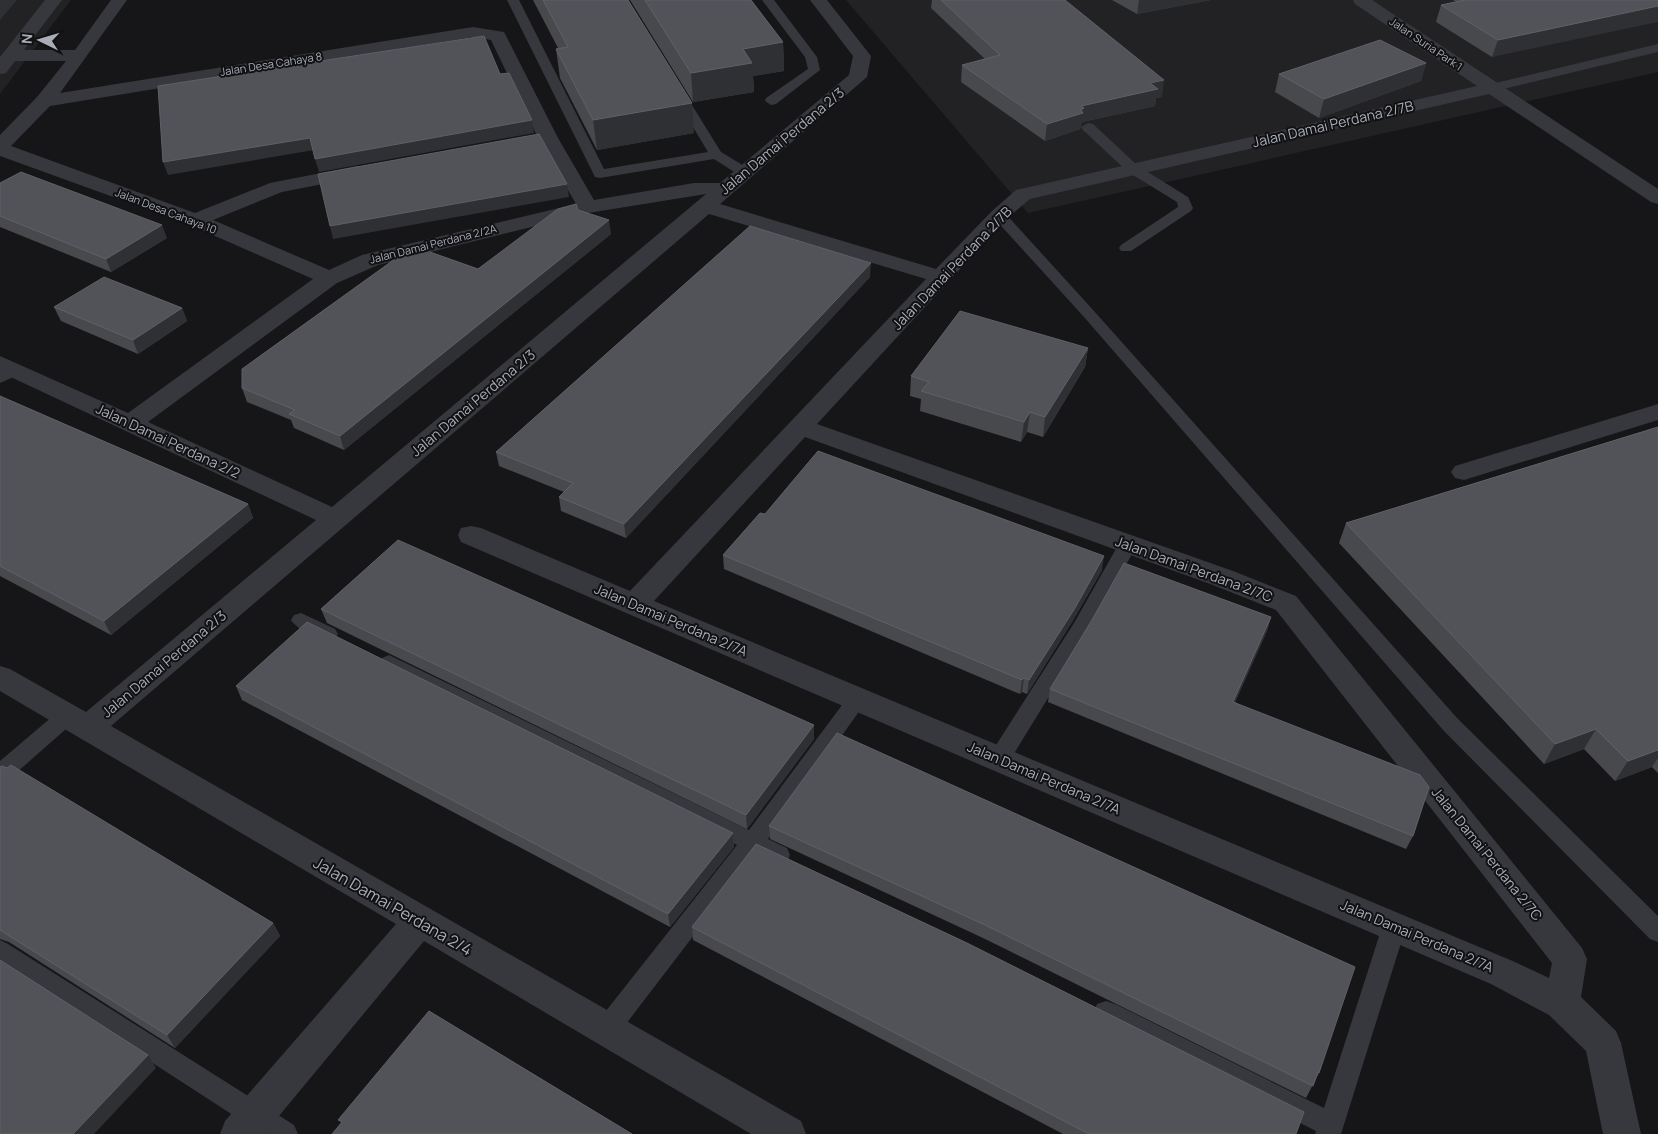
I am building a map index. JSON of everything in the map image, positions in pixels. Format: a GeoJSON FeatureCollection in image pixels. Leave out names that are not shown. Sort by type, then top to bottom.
{"type":"FeatureCollection","features":[{"type":"Feature","properties":{"kind":"street"},"geometry":{"type":"LineString","coordinates":[[3,60],[54,0]]}},
{"type":"Feature","properties":{"kind":"street"},"geometry":{"type":"LineString","coordinates":[[0,148],[44,101],[119,0]]}},
{"type":"Feature","properties":{"kind":"street","name":"Jalan Damai Perdana 2/3"},"geometry":{"type":"LineString","coordinates":[[77,722],[336,519],[744,172],[858,78],[862,56],[818,0]]}},
{"type":"Feature","properties":{"kind":"street","name":"Jalan Suria Park 1"},"geometry":{"type":"LineString","coordinates":[[1361,0],[1658,198]]}},
{"type":"Feature","properties":{"kind":"street","name":"Jalan Desa Cahaya 8"},"geometry":{"type":"LineString","coordinates":[[44,101],[473,32],[498,36],[538,140],[588,206]]}},
{"type":"Feature","properties":{"kind":"street"},"geometry":{"type":"LineString","coordinates":[[3,60],[80,55]]}},
{"type":"Feature","properties":{"kind":"street","name":"Jalan Damai Perdana 2/7B"},"geometry":{"type":"LineString","coordinates":[[634,604],[941,277],[1000,215],[1023,194],[1491,88]]}},
{"type":"Feature","properties":{"kind":"street","name":"Jalan Desa Cahaya 10"},"geometry":{"type":"LineString","coordinates":[[0,148],[195,220],[329,278]]}},
{"type":"Feature","properties":{"kind":"street"},"geometry":{"type":"LineString","coordinates":[[195,220],[277,187],[374,169]]}},
{"type":"Feature","properties":{"kind":"street","name":"Jalan Damai Perdana 2/2A"},"geometry":{"type":"LineString","coordinates":[[130,423],[329,278],[370,260],[588,206],[694,189],[712,188],[724,190]]}},
{"type":"Feature","properties":{"kind":"street"},"geometry":{"type":"LineString","coordinates":[[705,206],[941,277]]}},
{"type":"Feature","properties":{"kind":"street","name":"Jalan Damai Perdana 2/2"},"geometry":{"type":"LineString","coordinates":[[5,370],[130,423],[336,519]]}},
{"type":"Feature","properties":{"kind":"street"},"geometry":{"type":"LineString","coordinates":[[1464,472],[1658,412]]}},
{"type":"Feature","properties":{"kind":"street","name":"Jalan Damai Perdana 2/7C"},"geometry":{"type":"LineString","coordinates":[[800,427],[1224,578],[1286,603],[1570,959],[1562,1003]]}},
{"type":"Feature","properties":{"kind":"street","name":"Jalan Damai Perdana 2/7A"},"geometry":{"type":"LineString","coordinates":[[471,535],[1503,973],[1562,1003],[1603,1043],[1622,1134]]}},
{"type":"Feature","properties":{"kind":"street","name":"Jalan Damai Perdana 2/4"},"geometry":{"type":"LineString","coordinates":[[0,677],[787,1134]]}},
{"type":"Feature","properties":{"kind":"street"},"geometry":{"type":"LineString","coordinates":[[247,1124],[420,921]]}},
{"type":"Feature","properties":{"kind":"lane"},"geometry":{"type":"LineString","coordinates":[[513,0],[600,174],[716,154]]}},
{"type":"Feature","properties":{"kind":"lane"},"geometry":{"type":"LineString","coordinates":[[768,0],[811,57],[814,70],[771,101]]}},
{"type":"Feature","properties":{"kind":"lane"},"geometry":{"type":"LineString","coordinates":[[1491,88],[1658,48]]}},
{"type":"Feature","properties":{"kind":"lane"},"geometry":{"type":"LineString","coordinates":[[671,81],[716,154],[744,172]]}},
{"type":"Feature","properties":{"kind":"lane"},"geometry":{"type":"LineString","coordinates":[[1088,127],[1133,170],[1184,200],[1186,208],[1126,248]]}},
{"type":"Feature","properties":{"kind":"lane"},"geometry":{"type":"LineString","coordinates":[[1000,215],[1451,725],[1658,932]]}},
{"type":"Feature","properties":{"kind":"lane"},"geometry":{"type":"LineString","coordinates":[[999,759],[1081,628],[1128,545]]}},
{"type":"Feature","properties":{"kind":"lane"},"geometry":{"type":"LineString","coordinates":[[301,620],[346,642]]}},
{"type":"Feature","properties":{"kind":"lane"},"geometry":{"type":"LineString","coordinates":[[372,655],[796,863]]}},
{"type":"Feature","properties":{"kind":"lane"},"geometry":{"type":"LineString","coordinates":[[607,1029],[752,843],[858,699]]}},
{"type":"Feature","properties":{"kind":"lane"},"geometry":{"type":"LineString","coordinates":[[0,774],[77,722]]}},
{"type":"Feature","properties":{"kind":"lane"},"geometry":{"type":"LineString","coordinates":[[1090,1005],[1329,1129],[1394,927]]}},
{"type":"Feature","properties":{"kind":"lane"},"geometry":{"type":"LineString","coordinates":[[0,951],[247,1124],[285,1134]]}},
{"type":"Feature","properties":{"kind":"shaded area"},"geometry":{"type":"Polygon","coordinates":[[[0,0],[71,0],[0,94],[0,0]]]}},
{"type":"Feature","properties":{"kind":"shaded area"},"geometry":{"type":"Polygon","coordinates":[[[846,0],[1658,0],[1658,72],[1028,213],[846,0]]]}},
{"type":"Feature","properties":{"kind":"building"},"geometry":{"type":"Polygon","coordinates":[[[543,0],[628,0],[692,103],[593,120],[556,49],[568,47],[543,0]]]}},
{"type":"Feature","properties":{"kind":"building"},"geometry":{"type":"Polygon","coordinates":[[[645,0],[751,0],[783,42],[743,49],[752,63],[691,73],[645,0]]]}},
{"type":"Feature","properties":{"kind":"building"},"geometry":{"type":"Polygon","coordinates":[[[941,0],[1065,0],[1164,80],[1150,83],[1158,89],[1081,106],[1084,108],[1081,110],[1083,113],[1047,124],[962,65],[1000,55],[941,0]]]}},
{"type":"Feature","properties":{"kind":"building"},"geometry":{"type":"Polygon","coordinates":[[[1465,0],[1658,0],[1658,6],[1498,40],[1441,5],[1465,0]]]}},
{"type":"Feature","properties":{"kind":"building"},"geometry":{"type":"Polygon","coordinates":[[[484,36],[500,74],[509,73],[532,120],[315,159],[310,138],[163,162],[158,86],[484,36]]]}},
{"type":"Feature","properties":{"kind":"building"},"geometry":{"type":"Polygon","coordinates":[[[1380,40],[1426,63],[1324,99],[1279,74],[1380,40]]]}},
{"type":"Feature","properties":{"kind":"building"},"geometry":{"type":"Polygon","coordinates":[[[539,134],[567,184],[330,226],[318,174],[539,134]]]}},
{"type":"Feature","properties":{"kind":"building"},"geometry":{"type":"Polygon","coordinates":[[[21,172],[162,225],[106,259],[0,216],[0,183],[21,172]]]}},
{"type":"Feature","properties":{"kind":"building"},"geometry":{"type":"Polygon","coordinates":[[[576,204],[578,210],[609,220],[340,436],[289,414],[295,410],[242,388],[242,369],[413,246],[478,269],[558,209],[576,204]]]}},
{"type":"Feature","properties":{"kind":"building"},"geometry":{"type":"Polygon","coordinates":[[[750,226],[871,263],[624,524],[559,497],[573,483],[496,452],[750,226]]]}},
{"type":"Feature","properties":{"kind":"building"},"geometry":{"type":"Polygon","coordinates":[[[104,277],[182,308],[133,340],[54,307],[104,277]]]}},
{"type":"Feature","properties":{"kind":"building"},"geometry":{"type":"Polygon","coordinates":[[[960,311],[1088,348],[1045,417],[1030,412],[1024,422],[921,391],[929,382],[911,376],[960,311]]]}},
{"type":"Feature","properties":{"kind":"building"},"geometry":{"type":"Polygon","coordinates":[[[0,396],[248,504],[104,621],[0,566],[0,396]]]}},
{"type":"Feature","properties":{"kind":"building"},"geometry":{"type":"Polygon","coordinates":[[[1658,427],[1658,750],[1628,761],[1596,729],[1555,744],[1346,523],[1658,427]]]}},
{"type":"Feature","properties":{"kind":"building"},"geometry":{"type":"Polygon","coordinates":[[[818,451],[1104,556],[1075,608],[1029,680],[1024,678],[1022,680],[723,555],[760,513],[765,514],[818,451]]]}},
{"type":"Feature","properties":{"kind":"building"},"geometry":{"type":"Polygon","coordinates":[[[398,540],[814,725],[746,815],[321,609],[398,540]]]}},
{"type":"Feature","properties":{"kind":"building"},"geometry":{"type":"Polygon","coordinates":[[[1124,563],[1271,617],[1233,702],[1420,775],[1429,787],[1413,836],[1050,689],[1124,563]]]}},
{"type":"Feature","properties":{"kind":"building"},"geometry":{"type":"Polygon","coordinates":[[[307,622],[733,833],[668,914],[236,686],[307,622]]]}},
{"type":"Feature","properties":{"kind":"building"},"geometry":{"type":"Polygon","coordinates":[[[837,733],[1355,967],[1313,1086],[985,925],[769,826],[837,733]]]}},
{"type":"Feature","properties":{"kind":"building"},"geometry":{"type":"Polygon","coordinates":[[[11,765],[273,923],[167,1035],[0,930],[0,767],[7,768],[11,765]]]}},
{"type":"Feature","properties":{"kind":"building"},"geometry":{"type":"Polygon","coordinates":[[[756,844],[967,943],[1304,1112],[1296,1134],[1089,1134],[692,927],[756,844]]]}},
{"type":"Feature","properties":{"kind":"building"},"geometry":{"type":"Polygon","coordinates":[[[0,960],[148,1055],[73,1134],[0,1134],[0,960]]]}},
{"type":"Feature","properties":{"kind":"building"},"geometry":{"type":"Polygon","coordinates":[[[429,1011],[632,1134],[332,1134],[342,1122],[338,1120],[429,1011]]]}}]}
